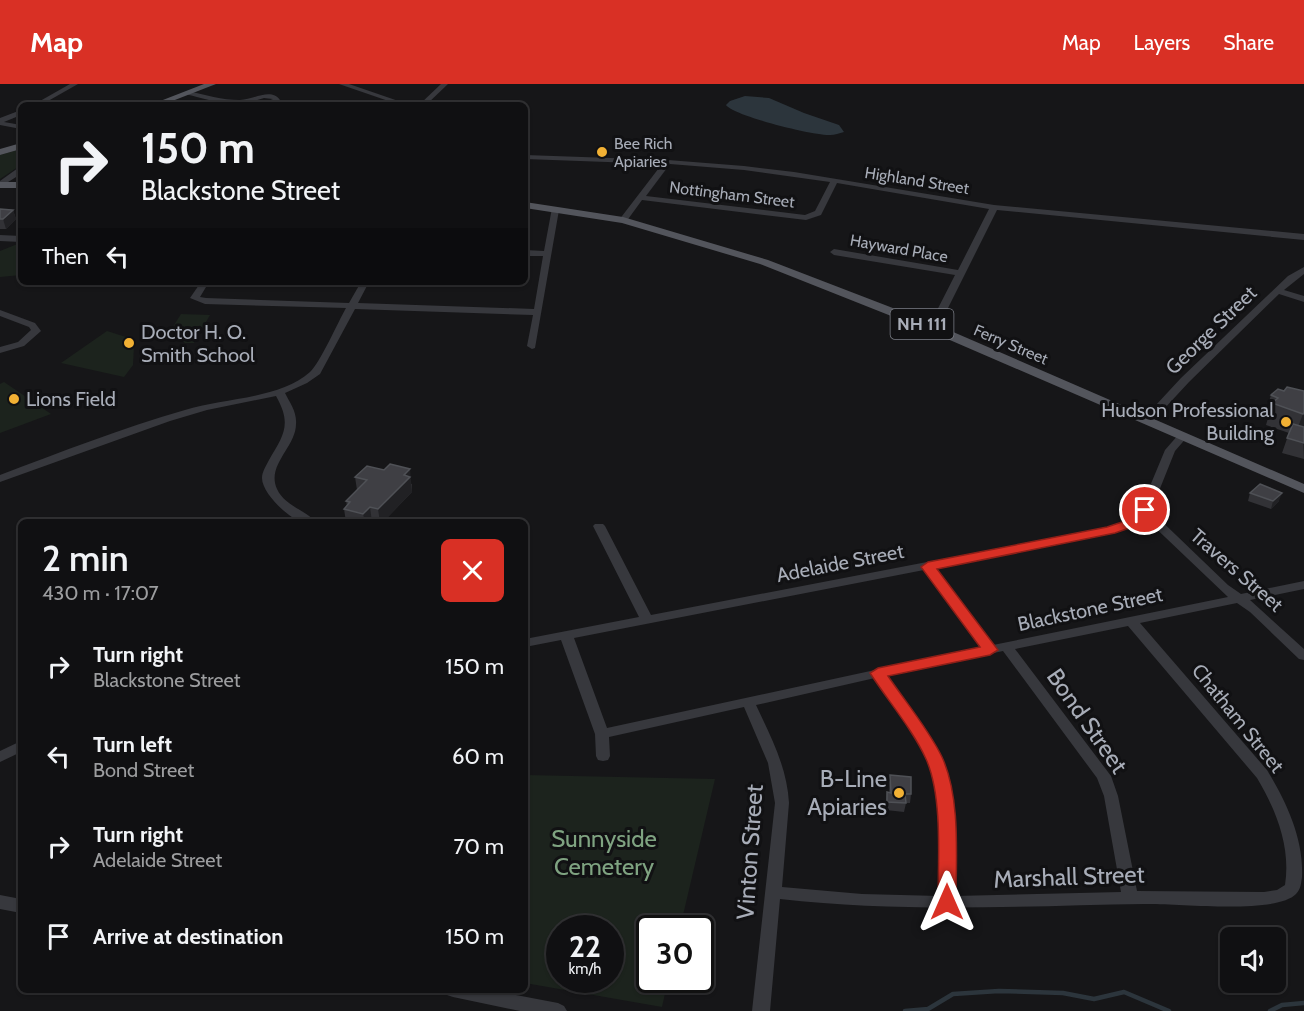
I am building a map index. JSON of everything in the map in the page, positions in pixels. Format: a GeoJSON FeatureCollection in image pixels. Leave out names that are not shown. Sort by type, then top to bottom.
{"type":"FeatureCollection","features":[{"type":"Feature","properties":{"kind":"main road"},"geometry":{"type":"LineString","coordinates":[[162,102],[212,84]]}},
{"type":"Feature","properties":{"kind":"main road"},"geometry":{"type":"LineString","coordinates":[[0,152],[18,147]]}},
{"type":"Feature","properties":{"kind":"main road"},"geometry":{"type":"LineString","coordinates":[[0,185],[18,185]]}},
{"type":"Feature","properties":{"kind":"main road","name":"Ferry Street"},"geometry":{"type":"LineString","coordinates":[[528,206],[623,220],[764,262],[933,328],[1304,489]]}},
{"type":"Feature","properties":{"kind":"street"},"geometry":{"type":"LineString","coordinates":[[42,102],[75,84]]}},
{"type":"Feature","properties":{"kind":"street"},"geometry":{"type":"LineString","coordinates":[[342,84],[399,102]]}},
{"type":"Feature","properties":{"kind":"street"},"geometry":{"type":"LineString","coordinates":[[365,90],[373,84]]}},
{"type":"Feature","properties":{"kind":"street"},"geometry":{"type":"LineString","coordinates":[[425,102],[445,84]]}},
{"type":"Feature","properties":{"kind":"street"},"geometry":{"type":"LineString","coordinates":[[188,93],[214,100],[243,102]]}},
{"type":"Feature","properties":{"kind":"street"},"geometry":{"type":"LineString","coordinates":[[0,122],[18,113]]}},
{"type":"Feature","properties":{"kind":"street"},"geometry":{"type":"LineString","coordinates":[[0,122],[18,126]]}},
{"type":"Feature","properties":{"kind":"street","name":"Highland Street"},"geometry":{"type":"LineString","coordinates":[[528,157],[668,162],[769,171],[994,207],[1304,237]]}},
{"type":"Feature","properties":{"kind":"street"},"geometry":{"type":"LineString","coordinates":[[623,220],[668,162]]}},
{"type":"Feature","properties":{"kind":"street"},"geometry":{"type":"LineString","coordinates":[[0,185],[18,173]]}},
{"type":"Feature","properties":{"kind":"street","name":"Nottingham Street"},"geometry":{"type":"LineString","coordinates":[[642,198],[806,218],[818,213],[834,181]]}},
{"type":"Feature","properties":{"kind":"street"},"geometry":{"type":"LineString","coordinates":[[933,328],[994,207]]}},
{"type":"Feature","properties":{"kind":"street"},"geometry":{"type":"LineString","coordinates":[[532,345],[555,210]]}},
{"type":"Feature","properties":{"kind":"street"},"geometry":{"type":"LineString","coordinates":[[0,238],[18,239]]}},
{"type":"Feature","properties":{"kind":"street","name":"Hayward Place"},"geometry":{"type":"LineString","coordinates":[[834,252],[959,273]]}},
{"type":"Feature","properties":{"kind":"street"},"geometry":{"type":"LineString","coordinates":[[528,253],[547,254]]}},
{"type":"Feature","properties":{"kind":"street","name":"George Street"},"geometry":{"type":"LineString","coordinates":[[1147,421],[1185,380],[1291,278],[1304,270]]}},
{"type":"Feature","properties":{"kind":"street"},"geometry":{"type":"LineString","coordinates":[[203,285],[195,296],[197,299],[352,307],[537,312]]}},
{"type":"Feature","properties":{"kind":"street"},"geometry":{"type":"LineString","coordinates":[[0,479],[100,441],[181,414],[226,402],[279,392],[306,382],[316,372],[363,285]]}},
{"type":"Feature","properties":{"kind":"street"},"geometry":{"type":"LineString","coordinates":[[1278,291],[1304,299]]}},
{"type":"Feature","properties":{"kind":"street"},"geometry":{"type":"LineString","coordinates":[[0,313],[35,327],[34,335],[26,341],[0,350]]}},
{"type":"Feature","properties":{"kind":"street"},"geometry":{"type":"LineString","coordinates":[[279,392],[291,410],[292,428],[271,467],[267,482],[282,503],[306,519]]}},
{"type":"Feature","properties":{"kind":"street"},"geometry":{"type":"LineString","coordinates":[[1144,512],[1170,450],[1183,436]]}},
{"type":"Feature","properties":{"kind":"street","name":"Adelaide Street"},"geometry":{"type":"LineString","coordinates":[[528,642],[1095,534],[1130,524],[1144,512]]}},
{"type":"Feature","properties":{"kind":"street","name":"Travers Street"},"geometry":{"type":"LineString","coordinates":[[1144,512],[1304,656]]}},
{"type":"Feature","properties":{"kind":"street"},"geometry":{"type":"LineString","coordinates":[[598,526],[647,620]]}},
{"type":"Feature","properties":{"kind":"street"},"geometry":{"type":"LineString","coordinates":[[928,567],[990,650]]}},
{"type":"Feature","properties":{"kind":"street","name":"Blackstone Street"},"geometry":{"type":"LineString","coordinates":[[602,734],[878,673],[1304,585]]}},
{"type":"Feature","properties":{"kind":"street","name":"Chatham Street"},"geometry":{"type":"LineString","coordinates":[[1131,621],[1267,782],[1280,806],[1295,862],[1296,875],[1292,888]]}},
{"type":"Feature","properties":{"kind":"street"},"geometry":{"type":"LineString","coordinates":[[566,635],[602,734],[603,756]]}},
{"type":"Feature","properties":{"kind":"street","name":"Bond Street"},"geometry":{"type":"LineString","coordinates":[[1007,647],[1104,776],[1111,795],[1130,898]]}},
{"type":"Feature","properties":{"kind":"street"},"geometry":{"type":"LineString","coordinates":[[878,673],[933,756],[940,775],[947,831],[947,902]]}},
{"type":"Feature","properties":{"kind":"street","name":"Vinton Street"},"geometry":{"type":"LineString","coordinates":[[748,702],[778,767],[782,784],[761,1011]]}},
{"type":"Feature","properties":{"kind":"street"},"geometry":{"type":"LineString","coordinates":[[0,757],[18,748]]}},
{"type":"Feature","properties":{"kind":"street","name":"Marshall Street"},"geometry":{"type":"LineString","coordinates":[[773,892],[873,901],[1001,903],[1130,898],[1264,899],[1281,896],[1292,888]]}},
{"type":"Feature","properties":{"kind":"street"},"geometry":{"type":"LineString","coordinates":[[0,902],[18,905]]}},
{"type":"Feature","properties":{"kind":"street"},"geometry":{"type":"LineString","coordinates":[[468,993],[558,1011]]}},
{"type":"Feature","properties":{"kind":"green space"},"geometry":{"type":"Polygon","coordinates":[[[18,150],[18,167],[0,179],[0,155],[18,150]]]}},
{"type":"Feature","properties":{"kind":"green space"},"geometry":{"type":"Polygon","coordinates":[[[18,245],[18,275],[0,277],[0,251],[18,245]]]}},
{"type":"Feature","properties":{"kind":"green space"},"geometry":{"type":"Polygon","coordinates":[[[181,314],[210,315],[194,343],[185,343],[171,330],[181,314]]]}},
{"type":"Feature","properties":{"kind":"green space"},"geometry":{"type":"Polygon","coordinates":[[[107,331],[126,337],[134,346],[133,365],[124,377],[61,363],[107,331]]]}},
{"type":"Feature","properties":{"kind":"green space","name":"Lions Field"},"geometry":{"type":"Polygon","coordinates":[[[4,382],[51,414],[0,433],[0,384],[4,382]]]}},
{"type":"Feature","properties":{"kind":"green space","name":"Sunnyside Cemetery"},"geometry":{"type":"Polygon","coordinates":[[[528,775],[715,779],[683,915],[636,915],[636,993],[665,993],[662,1007],[582,993],[624,993],[624,915],[546,915],[546,987],[528,984],[528,775]]]}},
{"type":"Feature","properties":{"kind":"shaded area"},"geometry":{"type":"Polygon","coordinates":[[[745,96],[769,98],[839,125],[844,132],[830,135],[792,129],[758,120],[726,105],[730,101],[745,96]]]}},
{"type":"Feature","properties":{"kind":"building"},"geometry":{"type":"Polygon","coordinates":[[[0,209],[13,210],[0,219],[0,209]]]}},
{"type":"Feature","properties":{"kind":"building"},"geometry":{"type":"Polygon","coordinates":[[[1287,387],[1304,391],[1303,414],[1272,403],[1278,398],[1271,395],[1278,389],[1284,391],[1287,387]]]}},
{"type":"Feature","properties":{"kind":"building"},"geometry":{"type":"Polygon","coordinates":[[[1293,424],[1304,427],[1304,443],[1287,438],[1293,424]]]}},
{"type":"Feature","properties":{"kind":"building"},"geometry":{"type":"Polygon","coordinates":[[[390,464],[410,469],[404,475],[410,477],[378,509],[370,507],[363,514],[344,509],[350,502],[346,501],[367,480],[355,477],[367,466],[384,470],[390,464]]]}},
{"type":"Feature","properties":{"kind":"building"},"geometry":{"type":"Polygon","coordinates":[[[1260,484],[1282,493],[1273,501],[1250,493],[1260,484]]]}},
{"type":"Feature","properties":{"kind":"building"},"geometry":{"type":"Polygon","coordinates":[[[890,775],[911,777],[911,794],[905,794],[906,803],[887,802],[887,792],[891,793],[890,775]]]}},
{"type":"Feature","properties":{"kind":"waterway"},"geometry":{"type":"LineString","coordinates":[[905,1011],[928,1009],[953,994],[999,991],[1063,993],[1094,999],[1124,992],[1169,1011]]}},
{"type":"Feature","properties":{"kind":"waterway"},"geometry":{"type":"LineString","coordinates":[[1270,1011],[1282,1005],[1304,1003]]}},
{"type":"Feature","properties":{"kind":"place","name":"Bee Rich Apiaries"},"geometry":{"type":"Point","coordinates":[602,152]}},
{"type":"Feature","properties":{"kind":"place","name":"Doctor H. O. Smith School"},"geometry":{"type":"Point","coordinates":[129,343]}},
{"type":"Feature","properties":{"kind":"place","name":"Lions Field"},"geometry":{"type":"Point","coordinates":[14,399]}},
{"type":"Feature","properties":{"kind":"place","name":"Hudson Professional Building"},"geometry":{"type":"Point","coordinates":[1286,422]}},
{"type":"Feature","properties":{"kind":"place","name":"B-Line Apiaries"},"geometry":{"type":"Point","coordinates":[899,793]}},
{"type":"Feature","properties":{"kind":"route"},"geometry":{"type":"LineString","coordinates":[[947,902],[947,831],[940,775],[933,756],[878,673],[990,650],[928,567],[1111,530],[1130,524],[1145,510]]}}]}
